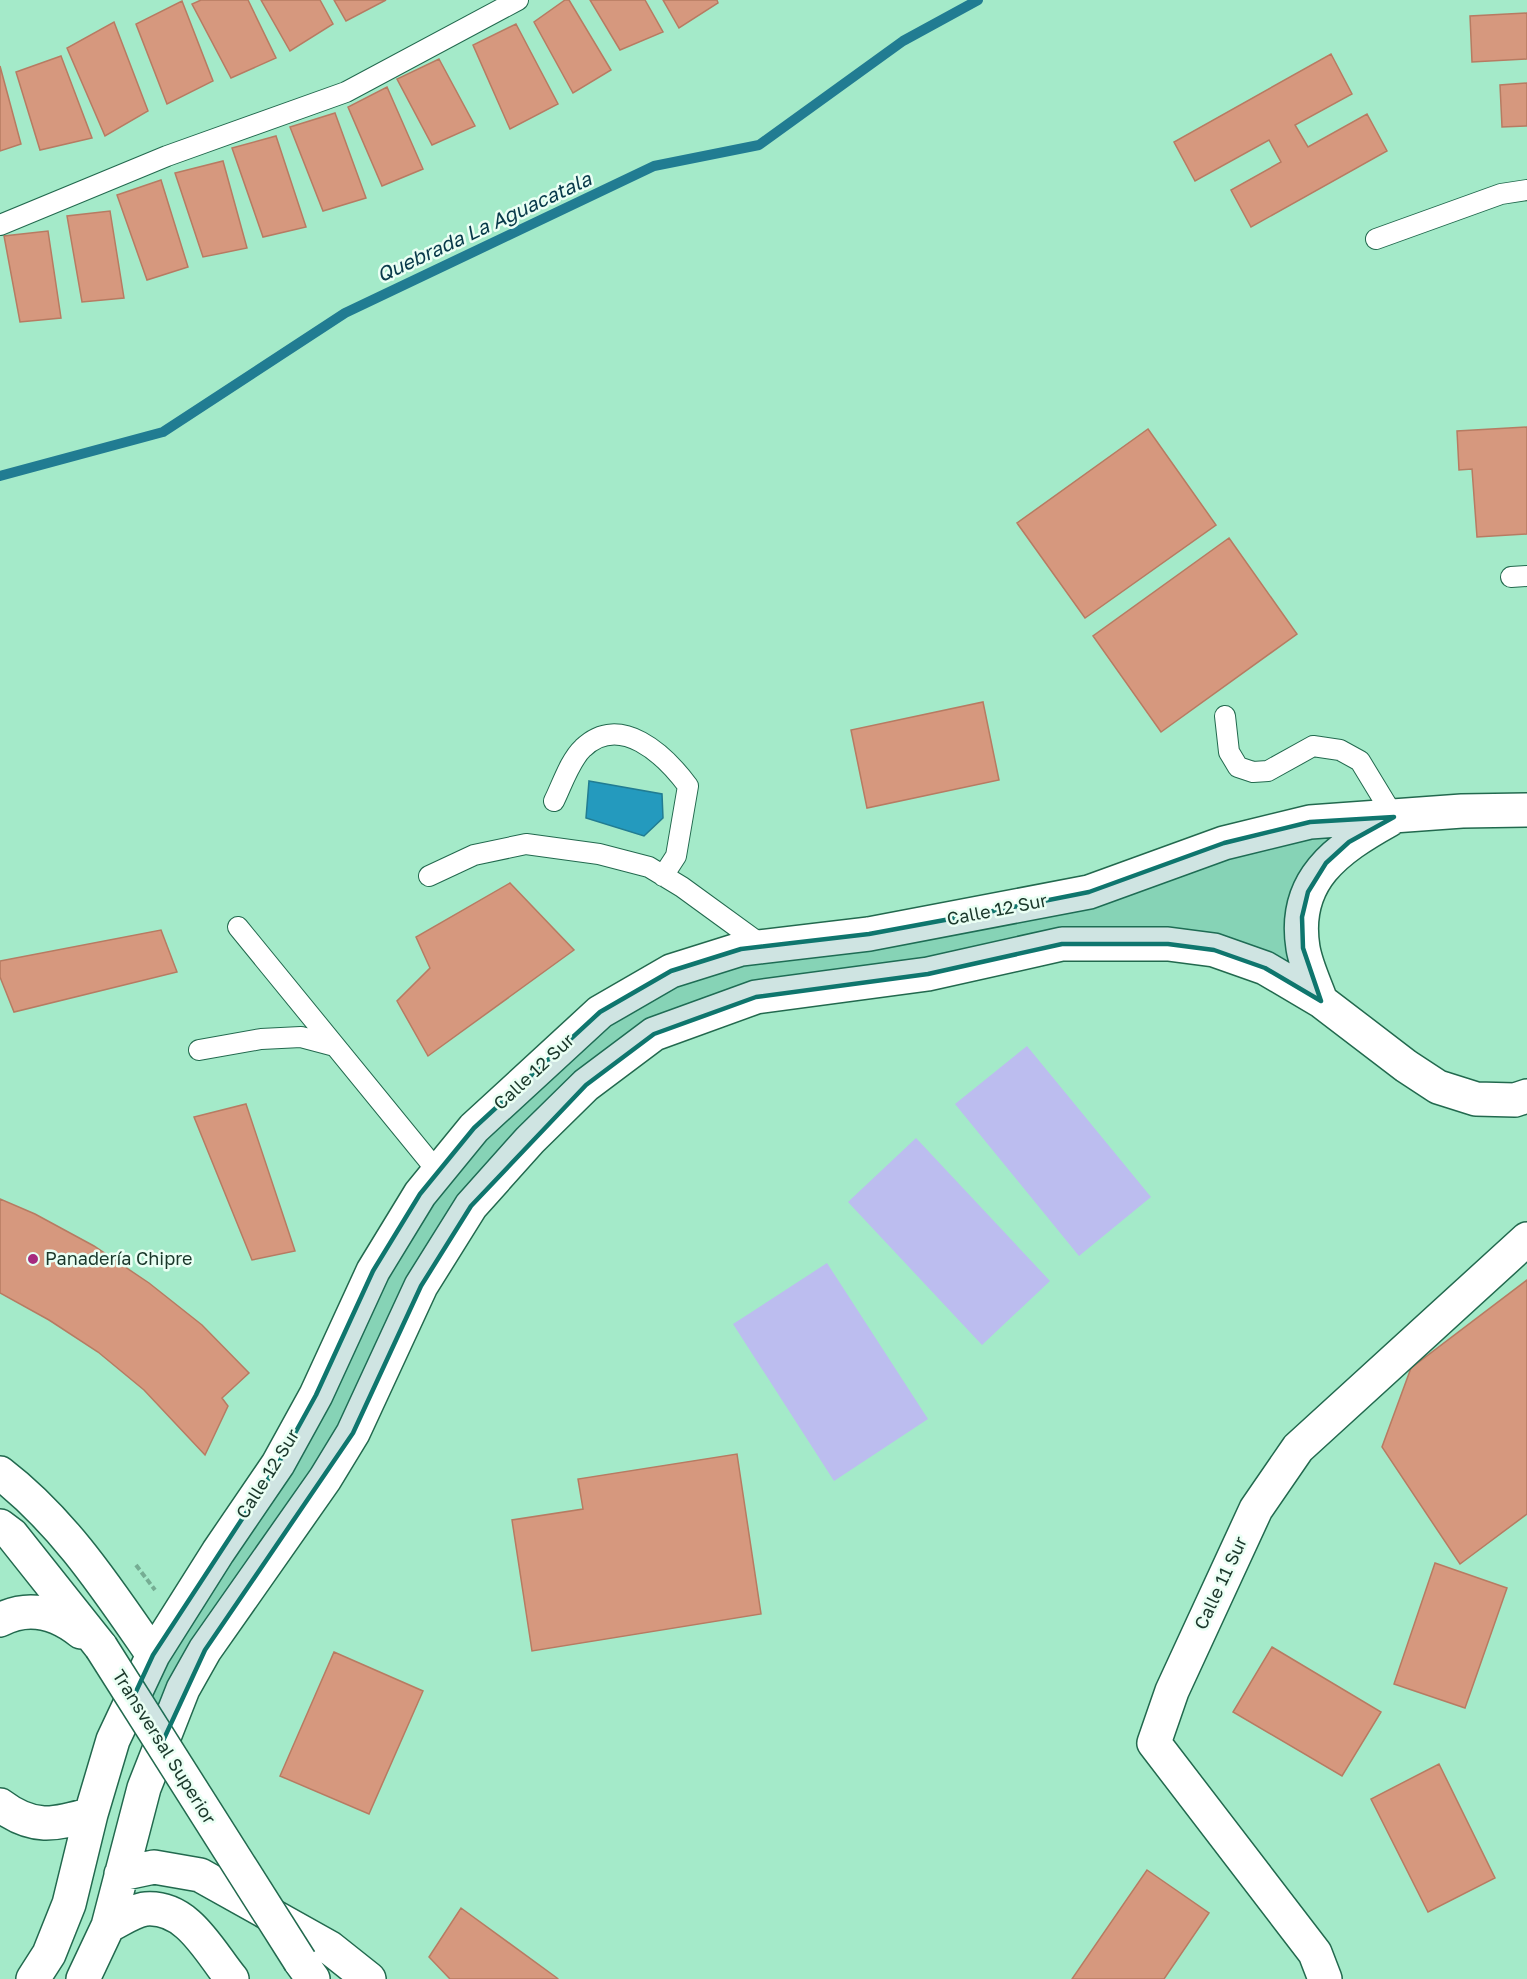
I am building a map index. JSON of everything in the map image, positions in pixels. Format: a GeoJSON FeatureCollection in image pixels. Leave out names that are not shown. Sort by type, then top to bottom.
{"type":"FeatureCollection","features":[{"type":"Feature","properties":{"kind":"main road","name":"Calle 12 Sur"},"geometry":{"type":"LineString","coordinates":[[33,1979],[49,1954],[69,1904],[91,1814],[113,1740],[153,1655],[218,1552],[278,1464],[316,1395],[373,1272],[420,1194],[474,1128],[600,1012],[671,971],[741,949],[868,934],[1089,892],[1224,843],[1310,822],[1394,818],[1462,811],[1527,810]]}},
{"type":"Feature","properties":{"kind":"main road"},"geometry":{"type":"LineString","coordinates":[[1321,1001],[1303,948],[1302,917],[1308,892],[1326,863],[1349,842],[1394,818]]}},
{"type":"Feature","properties":{"kind":"main road"},"geometry":{"type":"LineString","coordinates":[[83,1979],[108,1926],[144,1788],[183,1689],[205,1650],[353,1433],[421,1286],[471,1206],[530,1140],[586,1085],[654,1034],[756,997],[928,974],[1062,944],[1168,944],[1214,950],[1265,968],[1321,1001],[1406,1066],[1438,1087],[1476,1099],[1523,1101]]}},
{"type":"Feature","properties":{"kind":"main road","name":"Calle 11 Sur"},"geometry":{"type":"LineString","coordinates":[[1325,1979],[1315,1953],[1154,1743],[1172,1691],[1256,1509],[1298,1448],[1527,1239]]}},
{"type":"Feature","properties":{"kind":"main road"},"geometry":{"type":"LineString","coordinates":[[0,1473],[31,1497],[75,1546],[153,1655]]}},
{"type":"Feature","properties":{"kind":"main road","name":"Transversal Superior"},"geometry":{"type":"LineString","coordinates":[[0,1526],[12,1535],[101,1647],[306,1970]]}},
{"type":"Feature","properties":{"kind":"main road"},"geometry":{"type":"LineString","coordinates":[[0,1620],[15,1613],[42,1611],[75,1627],[101,1647]]}},
{"type":"Feature","properties":{"kind":"main road"},"geometry":{"type":"LineString","coordinates":[[0,1805],[34,1824],[60,1823],[91,1814]]}},
{"type":"Feature","properties":{"kind":"main road"},"geometry":{"type":"LineString","coordinates":[[122,1875],[154,1867],[200,1875],[330,1948],[369,1979]]}},
{"type":"Feature","properties":{"kind":"main road"},"geometry":{"type":"LineString","coordinates":[[108,1926],[145,1909],[169,1912],[187,1921],[231,1979]]}},
{"type":"Feature","properties":{"kind":"lane"},"geometry":{"type":"LineString","coordinates":[[0,225],[168,156],[346,92],[518,0]]}},
{"type":"Feature","properties":{"kind":"lane"},"geometry":{"type":"LineString","coordinates":[[1376,239],[1501,194],[1527,190]]}},
{"type":"Feature","properties":{"kind":"lane"},"geometry":{"type":"LineString","coordinates":[[1225,716],[1229,752],[1238,766],[1253,772],[1268,771],[1313,746],[1340,750],[1360,761],[1394,818]]}},
{"type":"Feature","properties":{"kind":"lane"},"geometry":{"type":"LineString","coordinates":[[554,801],[581,750],[596,737],[615,734],[639,740],[671,763],[688,786],[676,856],[663,876]]}},
{"type":"Feature","properties":{"kind":"lane"},"geometry":{"type":"LineString","coordinates":[[429,876],[474,855],[526,844],[599,854],[649,867],[763,946]]}},
{"type":"Feature","properties":{"kind":"lane"},"geometry":{"type":"LineString","coordinates":[[237,927],[438,1172]]}},
{"type":"Feature","properties":{"kind":"lane"},"geometry":{"type":"LineString","coordinates":[[199,1050],[261,1039],[301,1037],[335,1046]]}},
{"type":"Feature","properties":{"kind":"highlighted area"},"geometry":{"type":"Polygon","coordinates":[[[1394,817],[1349,842],[1326,863],[1308,892],[1302,917],[1303,948],[1321,1001],[1265,968],[1214,950],[1168,944],[1062,944],[928,974],[756,997],[654,1034],[586,1085],[471,1206],[421,1286],[353,1433],[205,1650],[162,1743],[133,1698],[153,1655],[278,1464],[316,1395],[373,1271],[420,1194],[474,1128],[600,1012],[671,971],[741,949],[869,934],[1089,892],[1224,843],[1310,822],[1394,817]]]}},
{"type":"Feature","properties":{"kind":"shaded area"},"geometry":{"type":"Polygon","coordinates":[[[589,781],[662,794],[663,818],[644,836],[586,818],[589,781]]]}},
{"type":"Feature","properties":{"kind":"shaded area"},"geometry":{"type":"Polygon","coordinates":[[[1027,1046],[1151,1197],[1079,1256],[955,1104],[1027,1046]]]}},
{"type":"Feature","properties":{"kind":"shaded area"},"geometry":{"type":"Polygon","coordinates":[[[916,1138],[1050,1281],[982,1345],[848,1202],[916,1138]]]}},
{"type":"Feature","properties":{"kind":"shaded area"},"geometry":{"type":"Polygon","coordinates":[[[827,1263],[928,1419],[834,1481],[733,1324],[827,1263]]]}},
{"type":"Feature","properties":{"kind":"building"},"geometry":{"type":"Polygon","coordinates":[[[201,0],[248,0],[276,58],[231,78],[192,4],[201,0]]]}},
{"type":"Feature","properties":{"kind":"building"},"geometry":{"type":"Polygon","coordinates":[[[261,0],[320,0],[333,24],[290,51],[261,0]]]}},
{"type":"Feature","properties":{"kind":"building"},"geometry":{"type":"Polygon","coordinates":[[[334,0],[386,0],[346,21],[334,0]]]}},
{"type":"Feature","properties":{"kind":"building"},"geometry":{"type":"Polygon","coordinates":[[[565,0],[569,0],[611,70],[573,93],[534,22],[565,0]]]}},
{"type":"Feature","properties":{"kind":"building"},"geometry":{"type":"Polygon","coordinates":[[[590,0],[645,0],[663,32],[620,50],[590,0]]]}},
{"type":"Feature","properties":{"kind":"building"},"geometry":{"type":"Polygon","coordinates":[[[663,0],[717,0],[718,3],[679,28],[663,0]]]}},
{"type":"Feature","properties":{"kind":"building"},"geometry":{"type":"Polygon","coordinates":[[[182,1],[213,81],[167,104],[136,24],[182,1]]]}},
{"type":"Feature","properties":{"kind":"building"},"geometry":{"type":"Polygon","coordinates":[[[1527,13],[1527,59],[1472,62],[1470,16],[1527,13]]]}},
{"type":"Feature","properties":{"kind":"building"},"geometry":{"type":"Polygon","coordinates":[[[114,22],[148,111],[105,136],[67,48],[114,22]]]}},
{"type":"Feature","properties":{"kind":"building"},"geometry":{"type":"Polygon","coordinates":[[[516,24],[558,104],[510,129],[473,45],[516,24]]]}},
{"type":"Feature","properties":{"kind":"building"},"geometry":{"type":"Polygon","coordinates":[[[1331,54],[1352,94],[1295,125],[1308,147],[1367,114],[1387,151],[1251,227],[1231,190],[1281,162],[1269,140],[1195,181],[1174,142],[1331,54]]]}},
{"type":"Feature","properties":{"kind":"building"},"geometry":{"type":"Polygon","coordinates":[[[61,56],[92,138],[40,150],[16,72],[61,56]]]}},
{"type":"Feature","properties":{"kind":"building"},"geometry":{"type":"Polygon","coordinates":[[[439,59],[475,126],[432,145],[397,79],[439,59]]]}},
{"type":"Feature","properties":{"kind":"building"},"geometry":{"type":"Polygon","coordinates":[[[0,66],[21,144],[0,151],[0,66]]]}},
{"type":"Feature","properties":{"kind":"building"},"geometry":{"type":"Polygon","coordinates":[[[1527,83],[1527,126],[1502,127],[1500,85],[1527,83]]]}},
{"type":"Feature","properties":{"kind":"building"},"geometry":{"type":"Polygon","coordinates":[[[387,87],[423,169],[382,186],[348,107],[387,87]]]}},
{"type":"Feature","properties":{"kind":"building"},"geometry":{"type":"Polygon","coordinates":[[[335,113],[366,198],[323,211],[290,127],[335,113]]]}},
{"type":"Feature","properties":{"kind":"building"},"geometry":{"type":"Polygon","coordinates":[[[276,136],[306,227],[263,237],[232,148],[276,136]]]}},
{"type":"Feature","properties":{"kind":"building"},"geometry":{"type":"Polygon","coordinates":[[[223,161],[247,248],[203,257],[175,173],[223,161]]]}},
{"type":"Feature","properties":{"kind":"building"},"geometry":{"type":"Polygon","coordinates":[[[161,180],[188,267],[147,280],[117,195],[161,180]]]}},
{"type":"Feature","properties":{"kind":"building"},"geometry":{"type":"Polygon","coordinates":[[[110,211],[124,298],[82,302],[67,216],[110,211]]]}},
{"type":"Feature","properties":{"kind":"building"},"geometry":{"type":"Polygon","coordinates":[[[48,231],[61,318],[20,322],[4,236],[48,231]]]}},
{"type":"Feature","properties":{"kind":"building"},"geometry":{"type":"Polygon","coordinates":[[[1527,427],[1527,534],[1477,537],[1472,469],[1459,470],[1457,431],[1527,427]]]}},
{"type":"Feature","properties":{"kind":"building"},"geometry":{"type":"Polygon","coordinates":[[[1148,429],[1216,525],[1085,618],[1017,523],[1148,429]]]}},
{"type":"Feature","properties":{"kind":"building"},"geometry":{"type":"Polygon","coordinates":[[[1229,538],[1297,634],[1161,732],[1093,636],[1229,538]]]}},
{"type":"Feature","properties":{"kind":"building"},"geometry":{"type":"Polygon","coordinates":[[[983,702],[999,780],[867,808],[851,730],[983,702]]]}},
{"type":"Feature","properties":{"kind":"building"},"geometry":{"type":"Polygon","coordinates":[[[510,883],[574,950],[428,1056],[397,1001],[430,968],[416,937],[510,883]]]}},
{"type":"Feature","properties":{"kind":"building"},"geometry":{"type":"Polygon","coordinates":[[[161,930],[177,972],[14,1012],[0,977],[0,961],[161,930]]]}},
{"type":"Feature","properties":{"kind":"building"},"geometry":{"type":"Polygon","coordinates":[[[246,1104],[295,1251],[252,1260],[194,1117],[246,1104]]]}},
{"type":"Feature","properties":{"kind":"building"},"geometry":{"type":"Polygon","coordinates":[[[0,1199],[35,1214],[94,1246],[149,1283],[202,1325],[249,1373],[222,1398],[228,1406],[205,1455],[144,1390],[98,1352],[49,1320],[0,1293],[0,1199]]]}},
{"type":"Feature","properties":{"kind":"building"},"geometry":{"type":"Polygon","coordinates":[[[1527,1280],[1527,1514],[1460,1564],[1382,1447],[1411,1368],[1527,1280]]]}},
{"type":"Feature","properties":{"kind":"building"},"geometry":{"type":"Polygon","coordinates":[[[737,1454],[761,1614],[532,1651],[512,1520],[583,1509],[578,1479],[737,1454]]]}},
{"type":"Feature","properties":{"kind":"building"},"geometry":{"type":"Polygon","coordinates":[[[1435,1563],[1507,1588],[1465,1708],[1394,1684],[1435,1563]]]}},
{"type":"Feature","properties":{"kind":"building"},"geometry":{"type":"Polygon","coordinates":[[[1272,1647],[1381,1712],[1342,1776],[1233,1712],[1272,1647]]]}},
{"type":"Feature","properties":{"kind":"building"},"geometry":{"type":"Polygon","coordinates":[[[334,1652],[423,1691],[369,1814],[280,1776],[334,1652]]]}},
{"type":"Feature","properties":{"kind":"building"},"geometry":{"type":"Polygon","coordinates":[[[1439,1764],[1495,1878],[1428,1912],[1371,1799],[1439,1764]]]}},
{"type":"Feature","properties":{"kind":"building"},"geometry":{"type":"Polygon","coordinates":[[[1147,1870],[1209,1913],[1164,1979],[1072,1979],[1147,1870]]]}},
{"type":"Feature","properties":{"kind":"building"},"geometry":{"type":"Polygon","coordinates":[[[461,1908],[558,1979],[450,1979],[429,1957],[461,1908]]]}},
{"type":"Feature","properties":{"kind":"waterway","name":"Quebrada La Aguacatala"},"geometry":{"type":"LineString","coordinates":[[0,476],[163,432],[345,313],[654,166],[759,145],[903,41],[978,0]]}},
{"type":"Feature","properties":{"kind":"place","name":"Panadería Chipre"},"geometry":{"type":"Point","coordinates":[33,1259]}}]}
